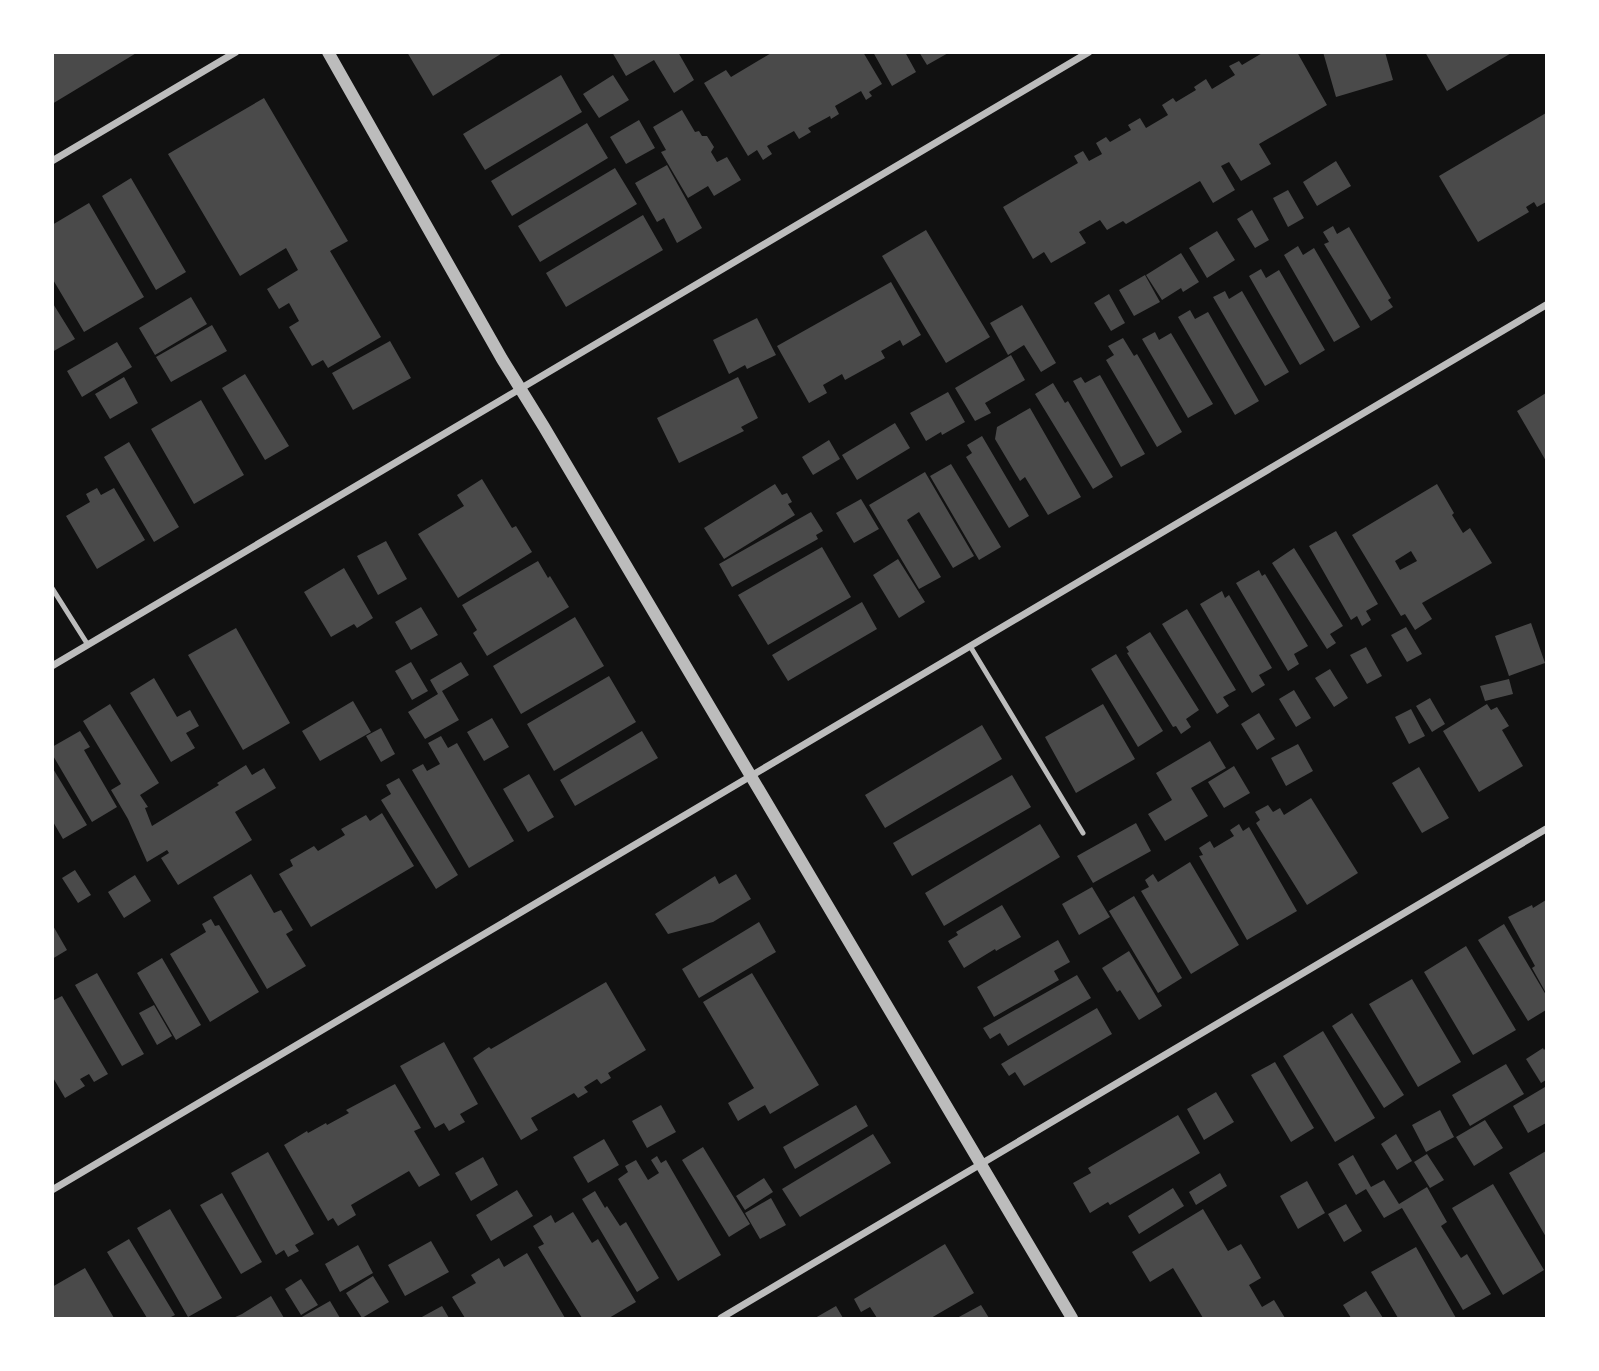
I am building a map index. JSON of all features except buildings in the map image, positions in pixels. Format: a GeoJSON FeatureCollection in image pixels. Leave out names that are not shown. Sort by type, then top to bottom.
{"type":"FeatureCollection","features":[{"type":"Feature","properties":{"kind":"street"},"geometry":{"type":"LineString","coordinates":[[52,161],[236,52]]}},
{"type":"Feature","properties":{"kind":"street"},"geometry":{"type":"LineString","coordinates":[[328,52],[520,389],[1072,1318]]}},
{"type":"Feature","properties":{"kind":"street"},"geometry":{"type":"LineString","coordinates":[[52,666],[1088,52]]}},
{"type":"Feature","properties":{"kind":"street"},"geometry":{"type":"LineString","coordinates":[[52,1190],[1546,304]]}},
{"type":"Feature","properties":{"kind":"street"},"geometry":{"type":"LineString","coordinates":[[721,1318],[1546,829]]}},
{"type":"Feature","properties":{"kind":"lane"},"geometry":{"type":"LineString","coordinates":[[52,588],[88,645]]}},
{"type":"Feature","properties":{"kind":"lane"},"geometry":{"type":"LineString","coordinates":[[970,646],[1083,833]]}}]}
